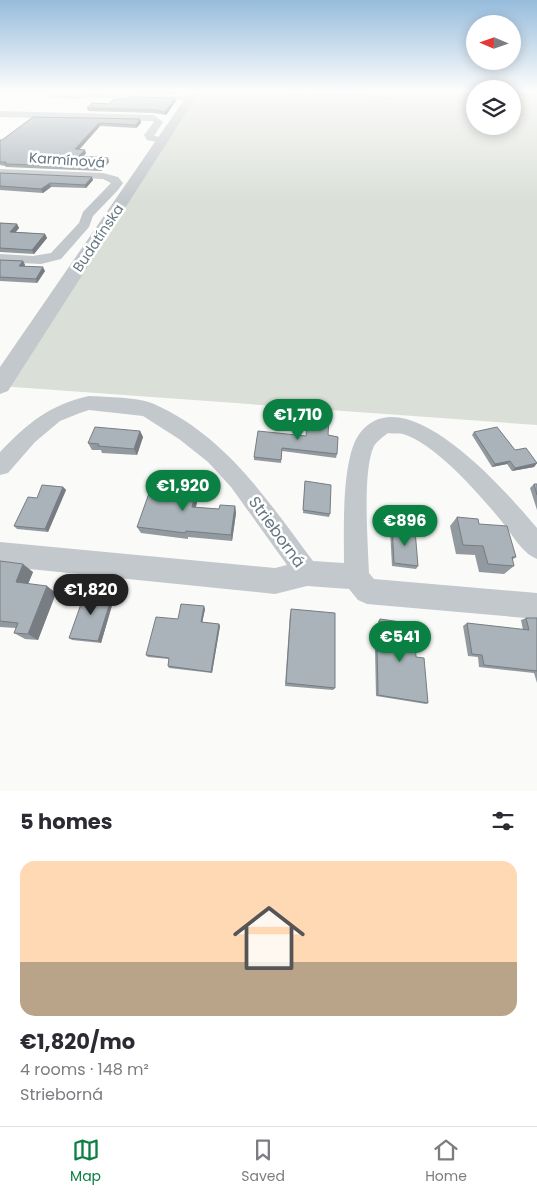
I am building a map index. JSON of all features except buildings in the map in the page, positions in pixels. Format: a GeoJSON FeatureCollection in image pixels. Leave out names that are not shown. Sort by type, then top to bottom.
{"type":"FeatureCollection","features":[{"type":"Feature","properties":{"kind":"street"},"geometry":{"type":"LineString","coordinates":[[154,128],[149,135],[150,138],[163,140]]}},
{"type":"Feature","properties":{"kind":"street","name":"Budatínska"},"geometry":{"type":"LineString","coordinates":[[0,385],[171,128]]}},
{"type":"Feature","properties":{"kind":"street","name":"Karmínová"},"geometry":{"type":"LineString","coordinates":[[0,172],[102,176],[114,179],[117,183],[114,188],[87,215],[85,224]]}},
{"type":"Feature","properties":{"kind":"street"},"geometry":{"type":"LineString","coordinates":[[0,258],[39,260],[51,258],[61,252],[77,231],[85,224],[107,224]]}},
{"type":"Feature","properties":{"kind":"street","name":"Strieborná"},"geometry":{"type":"LineString","coordinates":[[0,466],[28,436],[53,416],[76,406],[96,403],[147,409],[200,444],[239,480],[307,573]]}},
{"type":"Feature","properties":{"kind":"street"},"geometry":{"type":"LineString","coordinates":[[537,547],[477,478],[446,450],[413,428],[388,424],[376,428],[366,438],[358,471],[356,577],[367,591],[537,606]]}},
{"type":"Feature","properties":{"kind":"street","name":"Strieborná"},"geometry":{"type":"LineString","coordinates":[[0,554],[275,581],[307,573],[356,577]]}},
{"type":"Feature","properties":{"kind":"shaded area"},"geometry":{"type":"Polygon","coordinates":[[[167,128],[466,128],[466,135],[521,135],[521,128],[537,128],[537,425],[0,386],[167,128]]]}}]}
